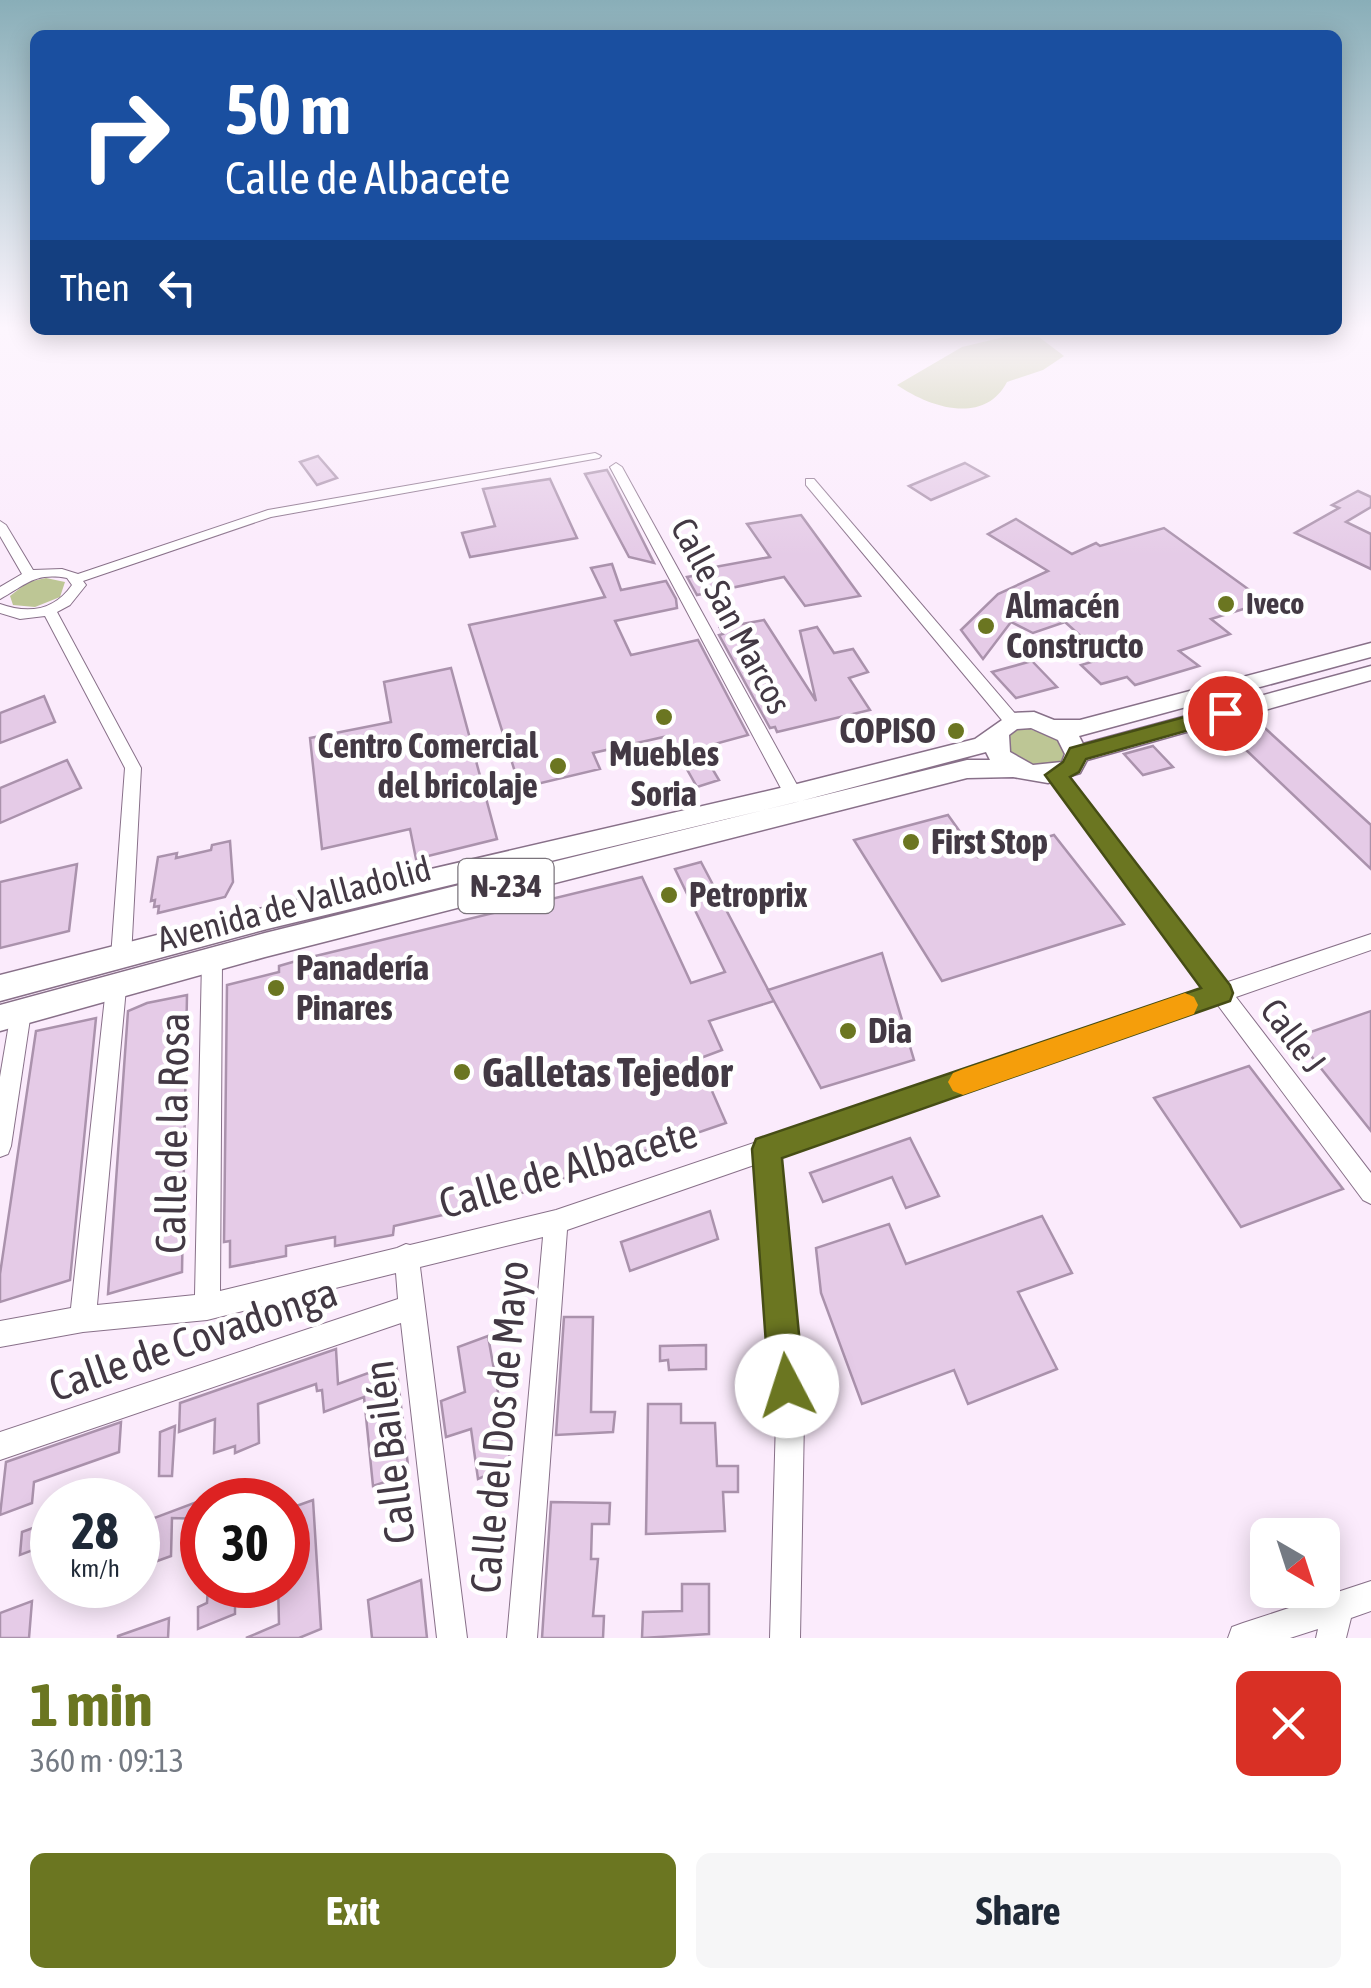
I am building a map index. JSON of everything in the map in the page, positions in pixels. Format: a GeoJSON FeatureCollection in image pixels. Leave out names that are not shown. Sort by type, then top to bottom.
{"type":"FeatureCollection","features":[{"type":"Feature","properties":{"kind":"main road","name":"Avenida de Valladolid"},"geometry":{"type":"LineString","coordinates":[[0,988],[268,918],[793,794],[982,745],[1003,730],[1034,720],[1080,728],[1114,721],[1371,650]]}},
{"type":"Feature","properties":{"kind":"main road"},"geometry":{"type":"LineString","coordinates":[[1077,754],[1371,673]]}},
{"type":"Feature","properties":{"kind":"main road"},"geometry":{"type":"LineString","coordinates":[[1056,775],[1072,767],[1077,754],[1068,735],[1057,727]]}},
{"type":"Feature","properties":{"kind":"main road"},"geometry":{"type":"LineString","coordinates":[[1003,730],[997,750],[1015,768]]}},
{"type":"Feature","properties":{"kind":"main road","name":"Avenida de Valladolid"},"geometry":{"type":"LineString","coordinates":[[11,1015],[212,960],[967,770],[1015,768],[1035,775],[1056,775]]}},
{"type":"Feature","properties":{"kind":"street"},"geometry":{"type":"LineString","coordinates":[[0,596],[12,584],[30,576],[64,572],[78,579],[268,514],[595,456]]}},
{"type":"Feature","properties":{"kind":"street","name":"Calle San Marcos"},"geometry":{"type":"LineString","coordinates":[[616,467],[793,794]]}},
{"type":"Feature","properties":{"kind":"street"},"geometry":{"type":"LineString","coordinates":[[810,482],[1003,730]]}},
{"type":"Feature","properties":{"kind":"street"},"geometry":{"type":"LineString","coordinates":[[0,525],[30,576]]}},
{"type":"Feature","properties":{"kind":"street"},"geometry":{"type":"LineString","coordinates":[[0,608],[16,615],[49,610],[76,592],[78,579]]}},
{"type":"Feature","properties":{"kind":"street"},"geometry":{"type":"LineString","coordinates":[[49,610],[133,768],[121,957]]}},
{"type":"Feature","properties":{"kind":"street","name":"Calle J"},"geometry":{"type":"LineString","coordinates":[[1056,775],[1371,1192]]}},
{"type":"Feature","properties":{"kind":"street","name":"Calle de Albacete"},"geometry":{"type":"LineString","coordinates":[[0,1334],[83,1319],[206,1307],[556,1222],[1371,942]]}},
{"type":"Feature","properties":{"kind":"street","name":"Calle de la Rosa"},"geometry":{"type":"LineString","coordinates":[[206,1307],[212,960]]}},
{"type":"Feature","properties":{"kind":"street"},"geometry":{"type":"LineString","coordinates":[[83,1319],[116,988]]}},
{"type":"Feature","properties":{"kind":"street"},"geometry":{"type":"LineString","coordinates":[[0,1146],[11,1015]]}},
{"type":"Feature","properties":{"kind":"street"},"geometry":{"type":"LineString","coordinates":[[767,1149],[790,1419],[785,1638]]}},
{"type":"Feature","properties":{"kind":"street","name":"Calle del Dos de Mayo"},"geometry":{"type":"LineString","coordinates":[[522,1638],[556,1222]]}},
{"type":"Feature","properties":{"kind":"street","name":"Calle Bailén"},"geometry":{"type":"LineString","coordinates":[[406,1256],[452,1638]]}},
{"type":"Feature","properties":{"kind":"street","name":"Calle de Covadonga"},"geometry":{"type":"LineString","coordinates":[[0,1446],[412,1307]]}},
{"type":"Feature","properties":{"kind":"street"},"geometry":{"type":"LineString","coordinates":[[1243,1638],[1335,1624],[1371,1596]]}},
{"type":"Feature","properties":{"kind":"green space"},"geometry":{"type":"Polygon","coordinates":[[[932,402],[987,402],[971,408],[932,402]]]}},
{"type":"Feature","properties":{"kind":"green space"},"geometry":{"type":"Polygon","coordinates":[[[46,578],[65,582],[60,597],[35,607],[13,605],[10,596],[28,582],[46,578]]]}},
{"type":"Feature","properties":{"kind":"green space"},"geometry":{"type":"Polygon","coordinates":[[[1023,727],[1057,738],[1065,750],[1061,762],[1035,768],[1008,754],[1009,734],[1023,727]]]}},
{"type":"Feature","properties":{"kind":"building"},"geometry":{"type":"Polygon","coordinates":[[[318,456],[337,478],[317,485],[300,462],[318,456]]]}},
{"type":"Feature","properties":{"kind":"building"},"geometry":{"type":"Polygon","coordinates":[[[965,463],[988,476],[931,500],[909,486],[965,463]]]}},
{"type":"Feature","properties":{"kind":"building"},"geometry":{"type":"Polygon","coordinates":[[[607,470],[654,563],[629,557],[585,474],[607,470]]]}},
{"type":"Feature","properties":{"kind":"building"},"geometry":{"type":"Polygon","coordinates":[[[550,479],[577,538],[470,557],[462,533],[495,526],[483,489],[550,479]]]}},
{"type":"Feature","properties":{"kind":"building"},"geometry":{"type":"Polygon","coordinates":[[[1358,491],[1371,497],[1371,507],[1346,522],[1371,534],[1371,569],[1295,533],[1339,508],[1332,505],[1358,491]]]}},
{"type":"Feature","properties":{"kind":"building"},"geometry":{"type":"Polygon","coordinates":[[[801,515],[860,596],[805,606],[784,577],[697,595],[687,577],[704,574],[693,571],[770,557],[747,524],[801,515]]]}},
{"type":"Feature","properties":{"kind":"building"},"geometry":{"type":"Polygon","coordinates":[[[1016,519],[1072,554],[1096,543],[1100,546],[1164,528],[1266,602],[1211,619],[1230,634],[1179,651],[1199,666],[1135,685],[1127,677],[1101,684],[1081,665],[1105,658],[1065,622],[1033,633],[1011,622],[983,659],[961,630],[998,594],[1048,571],[988,534],[1016,519]]]}},
{"type":"Feature","properties":{"kind":"building"},"geometry":{"type":"Polygon","coordinates":[[[612,564],[621,590],[666,581],[676,599],[677,608],[615,621],[631,655],[698,640],[748,735],[700,748],[719,780],[697,787],[668,736],[593,753],[600,769],[520,788],[469,625],[605,597],[591,568],[612,564]]]}},
{"type":"Feature","properties":{"kind":"building"},"geometry":{"type":"Polygon","coordinates":[[[764,620],[816,701],[800,631],[817,627],[834,653],[853,649],[868,672],[849,678],[870,710],[777,732],[775,727],[770,728],[719,635],[723,634],[720,628],[764,620]]]}},
{"type":"Feature","properties":{"kind":"building"},"geometry":{"type":"Polygon","coordinates":[[[1032,661],[1057,687],[1016,698],[992,672],[1032,661]]]}},
{"type":"Feature","properties":{"kind":"building"},"geometry":{"type":"Polygon","coordinates":[[[451,668],[497,839],[416,859],[410,829],[322,849],[310,738],[391,722],[384,682],[451,668]]]}},
{"type":"Feature","properties":{"kind":"building"},"geometry":{"type":"Polygon","coordinates":[[[44,696],[55,722],[0,743],[0,713],[44,696]]]}},
{"type":"Feature","properties":{"kind":"building"},"geometry":{"type":"Polygon","coordinates":[[[1255,719],[1371,825],[1371,869],[1223,728],[1255,719]]]}},
{"type":"Feature","properties":{"kind":"building"},"geometry":{"type":"Polygon","coordinates":[[[1153,746],[1173,767],[1143,775],[1124,754],[1153,746]]]}},
{"type":"Feature","properties":{"kind":"building"},"geometry":{"type":"Polygon","coordinates":[[[67,760],[81,788],[0,823],[0,788],[67,760]]]}},
{"type":"Feature","properties":{"kind":"building"},"geometry":{"type":"Polygon","coordinates":[[[948,815],[978,857],[1054,835],[1124,924],[942,981],[854,840],[948,815]]]}},
{"type":"Feature","properties":{"kind":"building"},"geometry":{"type":"Polygon","coordinates":[[[230,841],[233,882],[225,897],[158,913],[159,906],[154,907],[155,900],[151,901],[158,857],[177,853],[176,858],[230,841]]]}},
{"type":"Feature","properties":{"kind":"building","name":"Galletas Tejedor"},"geometry":{"type":"Polygon","coordinates":[[[701,862],[774,1001],[709,1021],[722,1050],[698,1059],[726,1123],[487,1205],[394,1226],[393,1235],[335,1246],[335,1237],[286,1246],[286,1256],[230,1267],[230,1241],[224,1242],[227,985],[279,972],[279,966],[303,959],[642,877],[691,983],[725,972],[675,869],[701,862]]]}},
{"type":"Feature","properties":{"kind":"building"},"geometry":{"type":"Polygon","coordinates":[[[77,864],[69,931],[0,948],[0,882],[77,864]]]}},
{"type":"Feature","properties":{"kind":"building","name":"Dia"},"geometry":{"type":"Polygon","coordinates":[[[882,953],[914,1060],[821,1088],[768,990],[882,953]]]}},
{"type":"Feature","properties":{"kind":"building"},"geometry":{"type":"Polygon","coordinates":[[[187,995],[182,1272],[108,1294],[128,1011],[187,995]]]}},
{"type":"Feature","properties":{"kind":"building"},"geometry":{"type":"Polygon","coordinates":[[[1371,1011],[1371,1131],[1296,1037],[1371,1011]]]}},
{"type":"Feature","properties":{"kind":"building"},"geometry":{"type":"Polygon","coordinates":[[[96,1018],[70,1280],[0,1302],[0,1274],[36,1031],[96,1018]]]}},
{"type":"Feature","properties":{"kind":"building"},"geometry":{"type":"Polygon","coordinates":[[[1249,1066],[1343,1189],[1241,1227],[1154,1098],[1249,1066]]]}},
{"type":"Feature","properties":{"kind":"building"},"geometry":{"type":"Polygon","coordinates":[[[910,1138],[939,1196],[906,1208],[892,1177],[823,1202],[810,1173],[910,1138]]]}},
{"type":"Feature","properties":{"kind":"building"},"geometry":{"type":"Polygon","coordinates":[[[710,1211],[718,1239],[630,1271],[621,1242],[710,1211]]]}},
{"type":"Feature","properties":{"kind":"building"},"geometry":{"type":"Polygon","coordinates":[[[1042,1216],[1072,1273],[1018,1292],[1057,1369],[968,1404],[954,1370],[862,1404],[821,1293],[816,1248],[889,1224],[906,1264],[1042,1216]]]}},
{"type":"Feature","properties":{"kind":"building"},"geometry":{"type":"Polygon","coordinates":[[[564,1317],[593,1317],[591,1412],[615,1412],[613,1432],[556,1435],[564,1317]]]}},
{"type":"Feature","properties":{"kind":"building"},"geometry":{"type":"Polygon","coordinates":[[[488,1336],[511,1465],[478,1479],[471,1429],[446,1437],[441,1401],[465,1392],[458,1347],[488,1336]]]}},
{"type":"Feature","properties":{"kind":"building"},"geometry":{"type":"Polygon","coordinates":[[[706,1345],[706,1369],[669,1370],[668,1360],[660,1361],[660,1346],[706,1345]]]}},
{"type":"Feature","properties":{"kind":"building"},"geometry":{"type":"Polygon","coordinates":[[[336,1349],[338,1384],[396,1363],[409,1474],[373,1486],[364,1397],[324,1412],[322,1390],[317,1391],[316,1384],[258,1404],[259,1443],[235,1453],[235,1446],[214,1453],[215,1419],[179,1432],[180,1403],[336,1349]]]}},
{"type":"Feature","properties":{"kind":"building"},"geometry":{"type":"Polygon","coordinates":[[[648,1404],[681,1404],[681,1423],[715,1423],[717,1466],[738,1466],[738,1492],[723,1492],[725,1531],[646,1534],[648,1404]]]}},
{"type":"Feature","properties":{"kind":"building"},"geometry":{"type":"Polygon","coordinates":[[[121,1422],[119,1452],[45,1478],[30,1478],[30,1504],[0,1515],[6,1462],[121,1422]]]}},
{"type":"Feature","properties":{"kind":"building"},"geometry":{"type":"Polygon","coordinates":[[[175,1426],[172,1476],[159,1476],[160,1432],[175,1426]]]}},
{"type":"Feature","properties":{"kind":"building"},"geometry":{"type":"Polygon","coordinates":[[[313,1500],[321,1629],[299,1638],[246,1638],[279,1624],[279,1608],[310,1608],[313,1500]]]}},
{"type":"Feature","properties":{"kind":"building"},"geometry":{"type":"Polygon","coordinates":[[[551,1502],[610,1503],[609,1524],[592,1524],[591,1559],[598,1559],[593,1616],[604,1616],[603,1638],[542,1638],[551,1502]]]}},
{"type":"Feature","properties":{"kind":"building"},"geometry":{"type":"Polygon","coordinates":[[[180,1508],[180,1518],[172,1518],[171,1556],[160,1560],[160,1516],[180,1508]]]}},
{"type":"Feature","properties":{"kind":"building"},"geometry":{"type":"Polygon","coordinates":[[[30,1529],[30,1551],[20,1555],[22,1532],[30,1529]]]}},
{"type":"Feature","properties":{"kind":"building"},"geometry":{"type":"Polygon","coordinates":[[[421,1580],[427,1638],[372,1638],[368,1600],[421,1580]]]}},
{"type":"Feature","properties":{"kind":"building"},"geometry":{"type":"Polygon","coordinates":[[[682,1584],[709,1584],[709,1634],[642,1638],[643,1612],[682,1611],[682,1584]]]}},
{"type":"Feature","properties":{"kind":"building"},"geometry":{"type":"Polygon","coordinates":[[[30,1602],[29,1638],[0,1638],[0,1613],[30,1602]]]}},
{"type":"Feature","properties":{"kind":"building"},"geometry":{"type":"Polygon","coordinates":[[[198,1608],[235,1608],[235,1614],[198,1629],[198,1608]]]}},
{"type":"Feature","properties":{"kind":"building"},"geometry":{"type":"Polygon","coordinates":[[[169,1618],[168,1638],[118,1638],[118,1636],[169,1618]]]}},
{"type":"Feature","properties":{"kind":"slow traffic"},"geometry":{"type":"LineString","coordinates":[[963,1082],[1185,1005]]}},
{"type":"Feature","properties":{"kind":"place","name":"Iveco"},"geometry":{"type":"Point","coordinates":[1226,604]}},
{"type":"Feature","properties":{"kind":"place","name":"Almacén Constructo"},"geometry":{"type":"Point","coordinates":[986,626]}},
{"type":"Feature","properties":{"kind":"place","name":"Muebles Soria"},"geometry":{"type":"Point","coordinates":[664,717]}},
{"type":"Feature","properties":{"kind":"place","name":"COPISO"},"geometry":{"type":"Point","coordinates":[956,731]}},
{"type":"Feature","properties":{"kind":"place","name":"Centro Comercial del bricolaje"},"geometry":{"type":"Point","coordinates":[558,766]}},
{"type":"Feature","properties":{"kind":"place","name":"First Stop"},"geometry":{"type":"Point","coordinates":[911,842]}},
{"type":"Feature","properties":{"kind":"place","name":"Petroprix"},"geometry":{"type":"Point","coordinates":[669,895]}},
{"type":"Feature","properties":{"kind":"place","name":"Panadería Pinares"},"geometry":{"type":"Point","coordinates":[276,988]}},
{"type":"Feature","properties":{"kind":"place","name":"Dia"},"geometry":{"type":"Point","coordinates":[848,1031]}},
{"type":"Feature","properties":{"kind":"place","name":"Galletas Tejedor"},"geometry":{"type":"Point","coordinates":[462,1072]}},
{"type":"Feature","properties":{"kind":"route"},"geometry":{"type":"LineString","coordinates":[[787,1386],[767,1149],[1220,993],[1056,775],[1072,767],[1077,754],[1225,713]]}}]}
